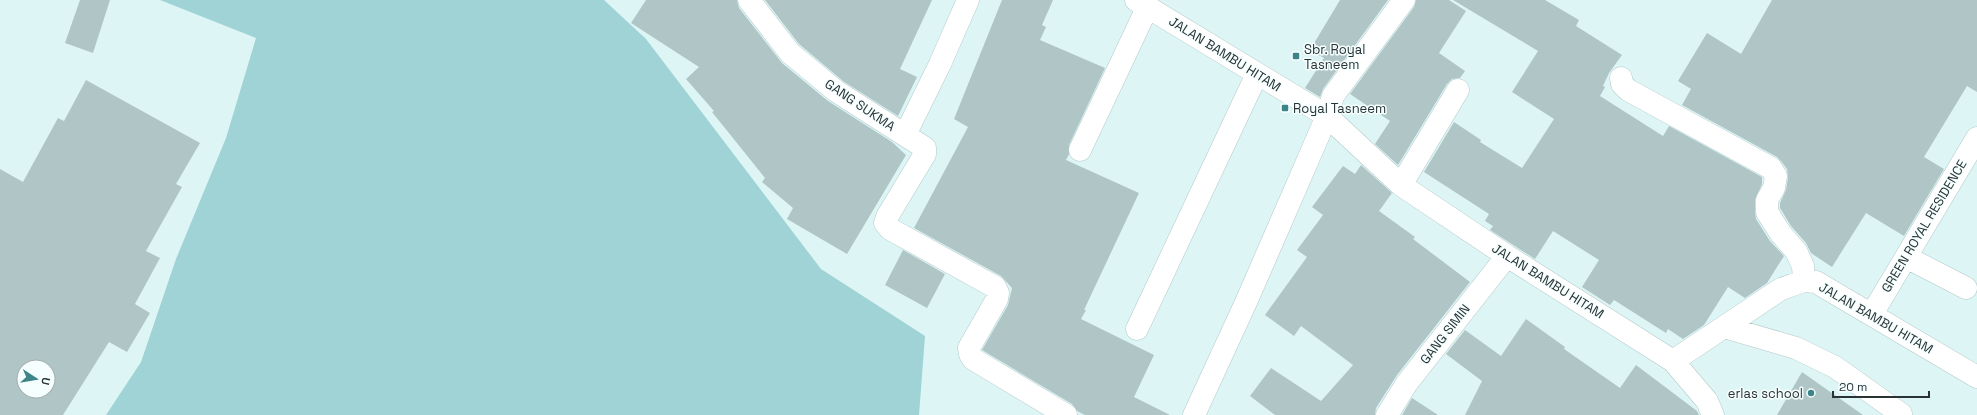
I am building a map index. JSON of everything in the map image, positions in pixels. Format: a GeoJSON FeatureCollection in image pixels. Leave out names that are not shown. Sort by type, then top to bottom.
{"type":"FeatureCollection","features":[{"type":"Feature","properties":{"kind":"street","name":"GANG SUKMA"},"geometry":{"type":"LineString","coordinates":[[749,0],[790,53],[836,91],[905,135],[940,64],[968,0]]}},
{"type":"Feature","properties":{"kind":"street"},"geometry":{"type":"LineString","coordinates":[[1194,415],[1247,300],[1327,116],[1334,96],[1404,0]]}},
{"type":"Feature","properties":{"kind":"street"},"geometry":{"type":"LineString","coordinates":[[1080,150],[1142,3]]}},
{"type":"Feature","properties":{"kind":"street","name":"JALAN BAMBU HITAM"},"geometry":{"type":"LineString","coordinates":[[1142,3],[1327,116],[1401,185],[1507,256],[1673,360],[1781,289],[1804,281],[1816,282],[1977,376]]}},
{"type":"Feature","properties":{"kind":"street"},"geometry":{"type":"LineString","coordinates":[[1137,330],[1257,74]]}},
{"type":"Feature","properties":{"kind":"street"},"geometry":{"type":"LineString","coordinates":[[1621,78],[1622,84],[1628,90],[1771,168],[1776,176],[1774,188],[1767,200],[1767,212],[1780,234],[1796,251],[1803,266],[1804,281]]}},
{"type":"Feature","properties":{"kind":"street"},"geometry":{"type":"LineString","coordinates":[[1401,185],[1458,90]]}},
{"type":"Feature","properties":{"kind":"street"},"geometry":{"type":"LineString","coordinates":[[905,135],[925,148],[926,151],[887,217],[885,223],[890,229],[995,287],[998,293],[998,299],[969,348],[970,354],[973,359],[1066,415]]}},
{"type":"Feature","properties":{"kind":"street","name":"GREEN ROYAL RESIDENCE"},"geometry":{"type":"LineString","coordinates":[[1872,314],[1977,138]]}},
{"type":"Feature","properties":{"kind":"street","name":"GANG SIMIN"},"geometry":{"type":"LineString","coordinates":[[1387,415],[1408,383],[1507,256]]}},
{"type":"Feature","properties":{"kind":"street"},"geometry":{"type":"LineString","coordinates":[[1906,257],[1966,288]]}},
{"type":"Feature","properties":{"kind":"street"},"geometry":{"type":"LineString","coordinates":[[1724,327],[1802,351],[1835,367],[1901,414]]}},
{"type":"Feature","properties":{"kind":"street"},"geometry":{"type":"LineString","coordinates":[[1673,360],[1706,401],[1713,415]]}},
{"type":"Feature","properties":{"kind":"shaded area"},"geometry":{"type":"Polygon","coordinates":[[[160,0],[604,0],[646,39],[821,269],[925,336],[919,415],[106,415],[141,362],[176,259],[226,138],[256,38],[160,0]]]}},
{"type":"Feature","properties":{"kind":"building"},"geometry":{"type":"Polygon","coordinates":[[[80,0],[110,0],[93,53],[65,43],[80,0]]]}},
{"type":"Feature","properties":{"kind":"building"},"geometry":{"type":"Polygon","coordinates":[[[646,0],[737,0],[739,8],[782,63],[828,101],[892,142],[906,155],[847,254],[787,219],[793,208],[762,182],[765,178],[712,112],[714,111],[686,79],[699,67],[631,23],[646,0]]]}},
{"type":"Feature","properties":{"kind":"building"},"geometry":{"type":"Polygon","coordinates":[[[765,0],[932,0],[900,69],[917,77],[898,116],[843,81],[799,44],[765,0]]]}},
{"type":"Feature","properties":{"kind":"building"},"geometry":{"type":"Polygon","coordinates":[[[1002,0],[1053,0],[1042,25],[1046,27],[1040,40],[1105,68],[1069,145],[1069,154],[1066,160],[1139,193],[1081,319],[1154,355],[1134,397],[1170,415],[1085,415],[1077,411],[1072,404],[982,350],[1008,305],[1012,288],[1001,276],[914,228],[968,127],[954,119],[1002,0]]]}},
{"type":"Feature","properties":{"kind":"building"},"geometry":{"type":"Polygon","coordinates":[[[1340,0],[1388,0],[1323,89],[1320,97],[1305,88],[1324,58],[1310,50],[1340,0]]]}},
{"type":"Feature","properties":{"kind":"building"},"geometry":{"type":"Polygon","coordinates":[[[1416,0],[1449,0],[1466,11],[1439,53],[1465,71],[1460,78],[1452,79],[1447,84],[1398,165],[1375,144],[1390,121],[1350,94],[1414,7],[1416,0]]]}},
{"type":"Feature","properties":{"kind":"building"},"geometry":{"type":"Polygon","coordinates":[[[1453,0],[1545,0],[1579,20],[1576,26],[1622,55],[1609,73],[1603,86],[1605,87],[1600,96],[1663,136],[1669,126],[1762,177],[1762,184],[1755,200],[1756,219],[1770,241],[1784,256],[1767,283],[1745,298],[1728,287],[1704,325],[1683,339],[1668,329],[1666,333],[1614,300],[1610,305],[1582,287],[1599,260],[1553,231],[1535,259],[1490,230],[1493,226],[1485,221],[1489,214],[1424,172],[1454,122],[1481,140],[1480,142],[1522,168],[1554,119],[1512,92],[1538,51],[1453,0]]]}},
{"type":"Feature","properties":{"kind":"building"},"geometry":{"type":"Polygon","coordinates":[[[1772,0],[1977,0],[1977,92],[1967,86],[1924,157],[1944,169],[1904,236],[1866,213],[1832,267],[1811,253],[1806,243],[1791,226],[1780,208],[1780,203],[1786,190],[1788,178],[1787,169],[1781,161],[1777,157],[1682,105],[1691,89],[1678,81],[1707,33],[1741,54],[1772,0]]]}},
{"type":"Feature","properties":{"kind":"building"},"geometry":{"type":"Polygon","coordinates":[[[86,80],[200,143],[176,184],[182,187],[146,251],[160,258],[135,304],[150,313],[127,352],[109,342],[63,415],[0,415],[0,169],[23,182],[58,118],[64,121],[86,80]]]}},
{"type":"Feature","properties":{"kind":"building"},"geometry":{"type":"Polygon","coordinates":[[[1361,165],[1392,193],[1379,211],[1415,237],[1413,239],[1470,282],[1397,375],[1376,408],[1375,415],[1275,415],[1250,396],[1271,368],[1321,401],[1353,365],[1301,326],[1294,336],[1265,315],[1307,257],[1297,250],[1323,215],[1312,207],[1343,166],[1355,174],[1361,165]]]}},
{"type":"Feature","properties":{"kind":"building"},"geometry":{"type":"Polygon","coordinates":[[[903,250],[945,274],[927,308],[885,285],[903,250]]]}},
{"type":"Feature","properties":{"kind":"building"},"geometry":{"type":"Polygon","coordinates":[[[1526,319],[1565,347],[1564,349],[1620,388],[1636,365],[1697,411],[1699,415],[1465,415],[1482,381],[1446,354],[1465,330],[1501,356],[1526,319]]]}},
{"type":"Feature","properties":{"kind":"building","name":"erlas school"},"geometry":{"type":"Polygon","coordinates":[[[1802,372],[1863,415],[1777,415],[1802,372]]]}},
{"type":"Feature","properties":{"kind":"building"},"geometry":{"type":"Polygon","coordinates":[[[1412,398],[1438,415],[1402,415],[1412,398]]]}},
{"type":"Feature","properties":{"kind":"place","name":"Sbr. Royal Tasneem"},"geometry":{"type":"Point","coordinates":[1296,56]}},
{"type":"Feature","properties":{"kind":"place","name":"Royal Tasneem"},"geometry":{"type":"Point","coordinates":[1285,108]}},
{"type":"Feature","properties":{"kind":"place","name":"erlas school"},"geometry":{"type":"Point","coordinates":[1811,393]}}]}
